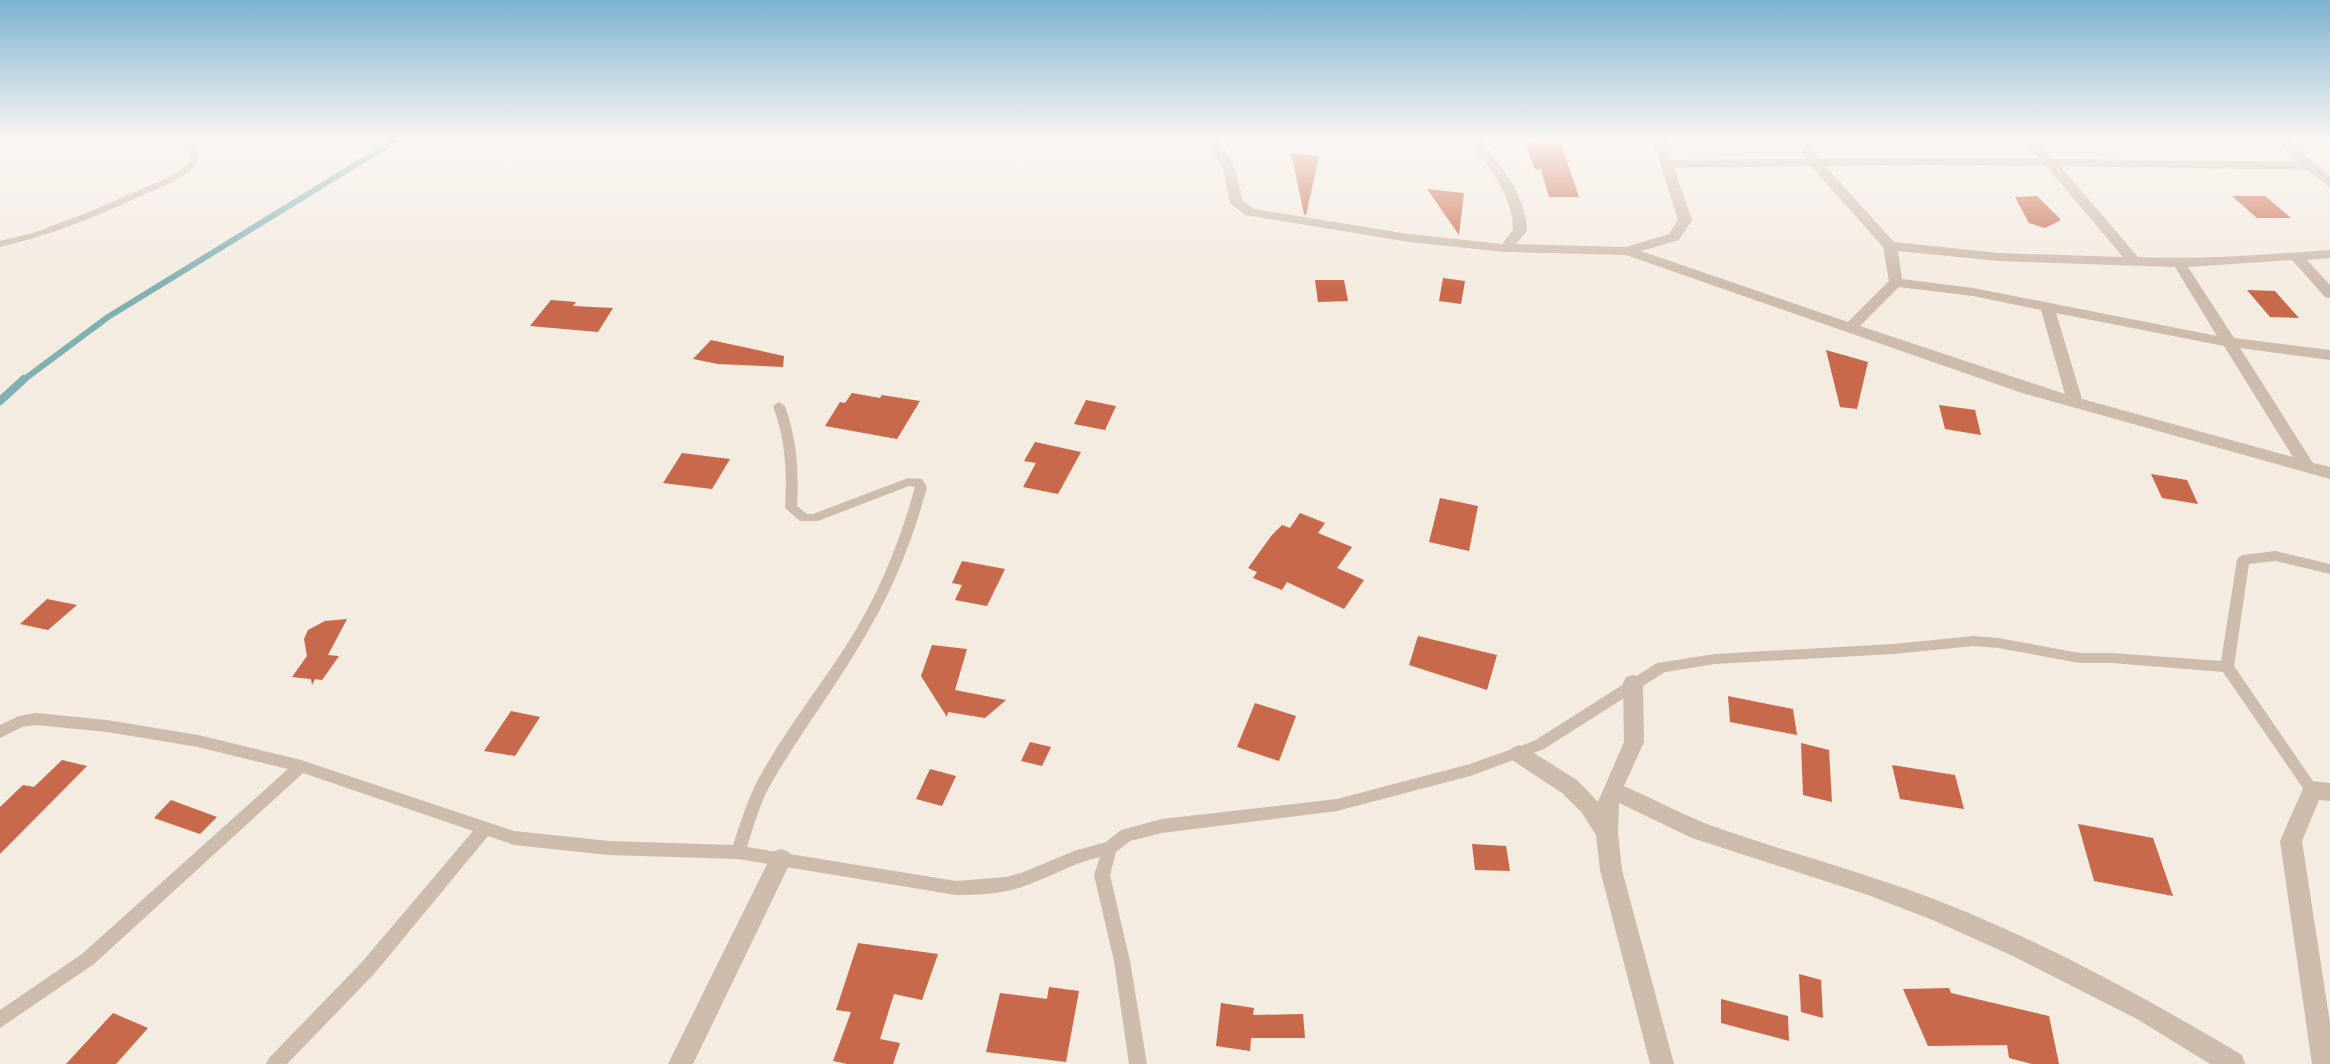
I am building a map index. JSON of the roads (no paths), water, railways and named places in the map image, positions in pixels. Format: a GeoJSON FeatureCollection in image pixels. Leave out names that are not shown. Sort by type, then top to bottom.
{"type":"FeatureCollection","features":[{"type":"Feature","properties":{"kind":"street"},"geometry":{"type":"LineString","coordinates":[[1234,190],[1237,203],[1250,212],[1409,238],[1505,248],[1627,251],[2075,403],[2330,473]]}},
{"type":"Feature","properties":{"kind":"street"},"geometry":{"type":"LineString","coordinates":[[1505,248],[1520,231],[1519,214],[1508,190]]}},
{"type":"Feature","properties":{"kind":"street"},"geometry":{"type":"LineString","coordinates":[[1627,251],[1674,237],[1685,220],[1676,190]]}},
{"type":"Feature","properties":{"kind":"street"},"geometry":{"type":"LineString","coordinates":[[1839,190],[1890,246],[1896,282]]}},
{"type":"Feature","properties":{"kind":"street"},"geometry":{"type":"LineString","coordinates":[[2072,190],[2134,261]]}},
{"type":"Feature","properties":{"kind":"street"},"geometry":{"type":"LineString","coordinates":[[1890,246],[1999,257],[2179,263],[2294,254],[2330,254]]}},
{"type":"Feature","properties":{"kind":"street"},"geometry":{"type":"LineString","coordinates":[[2294,254],[2330,294]]}},
{"type":"Feature","properties":{"kind":"street"},"geometry":{"type":"LineString","coordinates":[[2179,263],[2226,342],[2306,465]]}},
{"type":"Feature","properties":{"kind":"street"},"geometry":{"type":"LineString","coordinates":[[1896,282],[1973,292],[2226,342],[2330,355]]}},
{"type":"Feature","properties":{"kind":"street"},"geometry":{"type":"LineString","coordinates":[[1850,328],[1896,282]]}},
{"type":"Feature","properties":{"kind":"street"},"geometry":{"type":"LineString","coordinates":[[2047,306],[2075,403]]}},
{"type":"Feature","properties":{"kind":"street"},"geometry":{"type":"LineString","coordinates":[[1633,683],[1634,742],[1609,797],[1607,833],[1611,870],[1662,1064]]}},
{"type":"Feature","properties":{"kind":"street"},"geometry":{"type":"LineString","coordinates":[[1519,754],[1583,797],[1594,809],[1607,833]]}},
{"type":"Feature","properties":{"kind":"street"},"geometry":{"type":"LineString","coordinates":[[1612,790],[1700,831],[1870,885],[1943,913],[2023,949],[2145,1011],[2233,1064]]}},
{"type":"Feature","properties":{"kind":"street"},"geometry":{"type":"LineString","coordinates":[[2321,791],[2291,841],[2324,1064]]}},
{"type":"Feature","properties":{"kind":"street"},"geometry":{"type":"LineString","coordinates":[[680,1064],[781,859]]}},
{"type":"Feature","properties":{"kind":"lane"},"geometry":{"type":"LineString","coordinates":[[0,244],[36,236],[106,210],[150,190]]}},
{"type":"Feature","properties":{"kind":"lane"},"geometry":{"type":"LineString","coordinates":[[738,852],[753,806],[766,779],[873,617],[905,543],[921,487],[918,482],[908,482],[814,518],[796,514],[791,508],[794,485],[791,438],[779,405]]}},
{"type":"Feature","properties":{"kind":"lane"},"geometry":{"type":"LineString","coordinates":[[2321,791],[2227,667],[2243,560],[2275,556],[2330,569]]}},
{"type":"Feature","properties":{"kind":"lane"},"geometry":{"type":"LineString","coordinates":[[0,732],[19,722],[36,719],[107,726],[198,741],[301,766],[514,838],[562,844],[738,852],[956,888],[988,888],[1021,880],[1083,852],[1110,848],[1126,835],[1162,826],[1337,805],[1519,754],[1539,745],[1662,667],[1715,659],[1894,649],[1974,641],[2080,658],[2227,667]]}},
{"type":"Feature","properties":{"kind":"lane"},"geometry":{"type":"LineString","coordinates":[[0,1020],[88,959],[301,766]]}},
{"type":"Feature","properties":{"kind":"lane"},"geometry":{"type":"LineString","coordinates":[[275,1064],[368,968],[485,828]]}},
{"type":"Feature","properties":{"kind":"lane"},"geometry":{"type":"LineString","coordinates":[[1110,848],[1102,875],[1122,961],[1138,1064]]}},
{"type":"Feature","properties":{"kind":"waterway"},"geometry":{"type":"LineString","coordinates":[[22,381],[108,317],[315,190]]}},
{"type":"Feature","properties":{"kind":"waterway"},"geometry":{"type":"LineString","coordinates":[[0,401],[24,379]]}}]}
